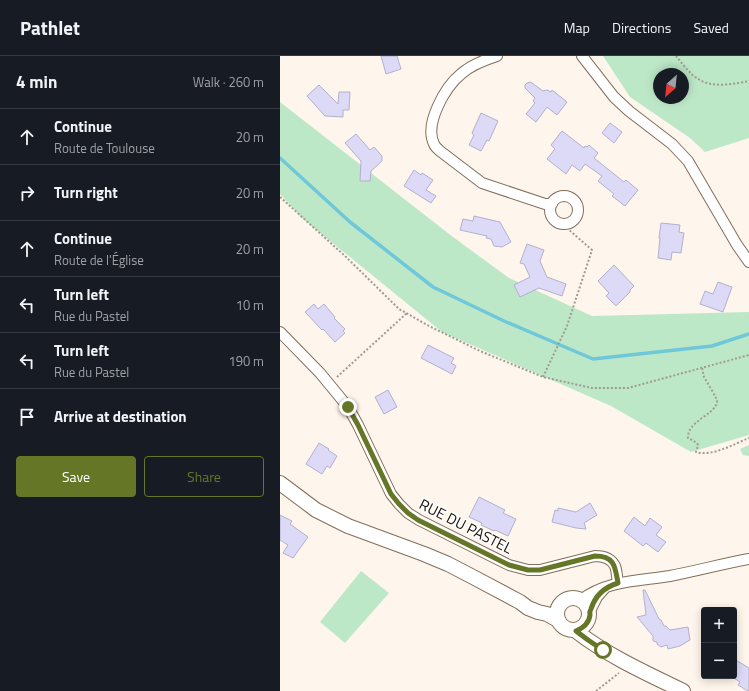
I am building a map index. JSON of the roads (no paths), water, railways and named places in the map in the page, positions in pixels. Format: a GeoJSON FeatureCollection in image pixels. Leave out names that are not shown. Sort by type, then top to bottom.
{"type":"FeatureCollection","features":[{"type":"Feature","properties":{"kind":"street"},"geometry":{"type":"LineString","coordinates":[[497,56],[475,64],[461,74],[446,91],[439,104],[432,125],[431,136],[434,145],[482,183],[545,204],[552,204],[558,198],[568,197],[575,202],[578,210],[575,219],[567,224],[560,224],[553,219],[550,212],[552,204]]}},
{"type":"Feature","properties":{"kind":"street"},"geometry":{"type":"LineString","coordinates":[[582,56],[614,97],[629,111],[672,144],[688,161],[737,245],[749,262]]}},
{"type":"Feature","properties":{"kind":"street","name":"RUE DU PASTEL"},"geometry":{"type":"LineString","coordinates":[[280,332],[330,384],[348,407],[391,494],[408,513],[426,524],[518,568],[540,570],[595,556],[603,556],[615,566],[618,583]]}},
{"type":"Feature","properties":{"kind":"street"},"geometry":{"type":"LineString","coordinates":[[280,483],[316,510],[342,524],[448,564],[520,602],[528,608],[547,614],[558,620]]}},
{"type":"Feature","properties":{"kind":"street"},"geometry":{"type":"LineString","coordinates":[[576,631],[583,628],[586,611],[597,597],[608,587],[618,583],[669,576],[749,559]]}},
{"type":"Feature","properties":{"kind":"street"},"geometry":{"type":"LineString","coordinates":[[613,656],[593,635],[586,611],[576,598],[565,600],[558,609],[557,614],[561,625],[565,628],[576,631],[588,640],[613,656],[629,665],[683,691]]}},
{"type":"Feature","properties":{"kind":"street"},"geometry":{"type":"LineString","coordinates":[[520,602],[544,607],[561,604]]}},
{"type":"Feature","properties":{"kind":"waterway"},"geometry":{"type":"LineString","coordinates":[[280,158],[350,222],[433,287],[504,321],[593,359],[712,346],[749,334]]}}]}
